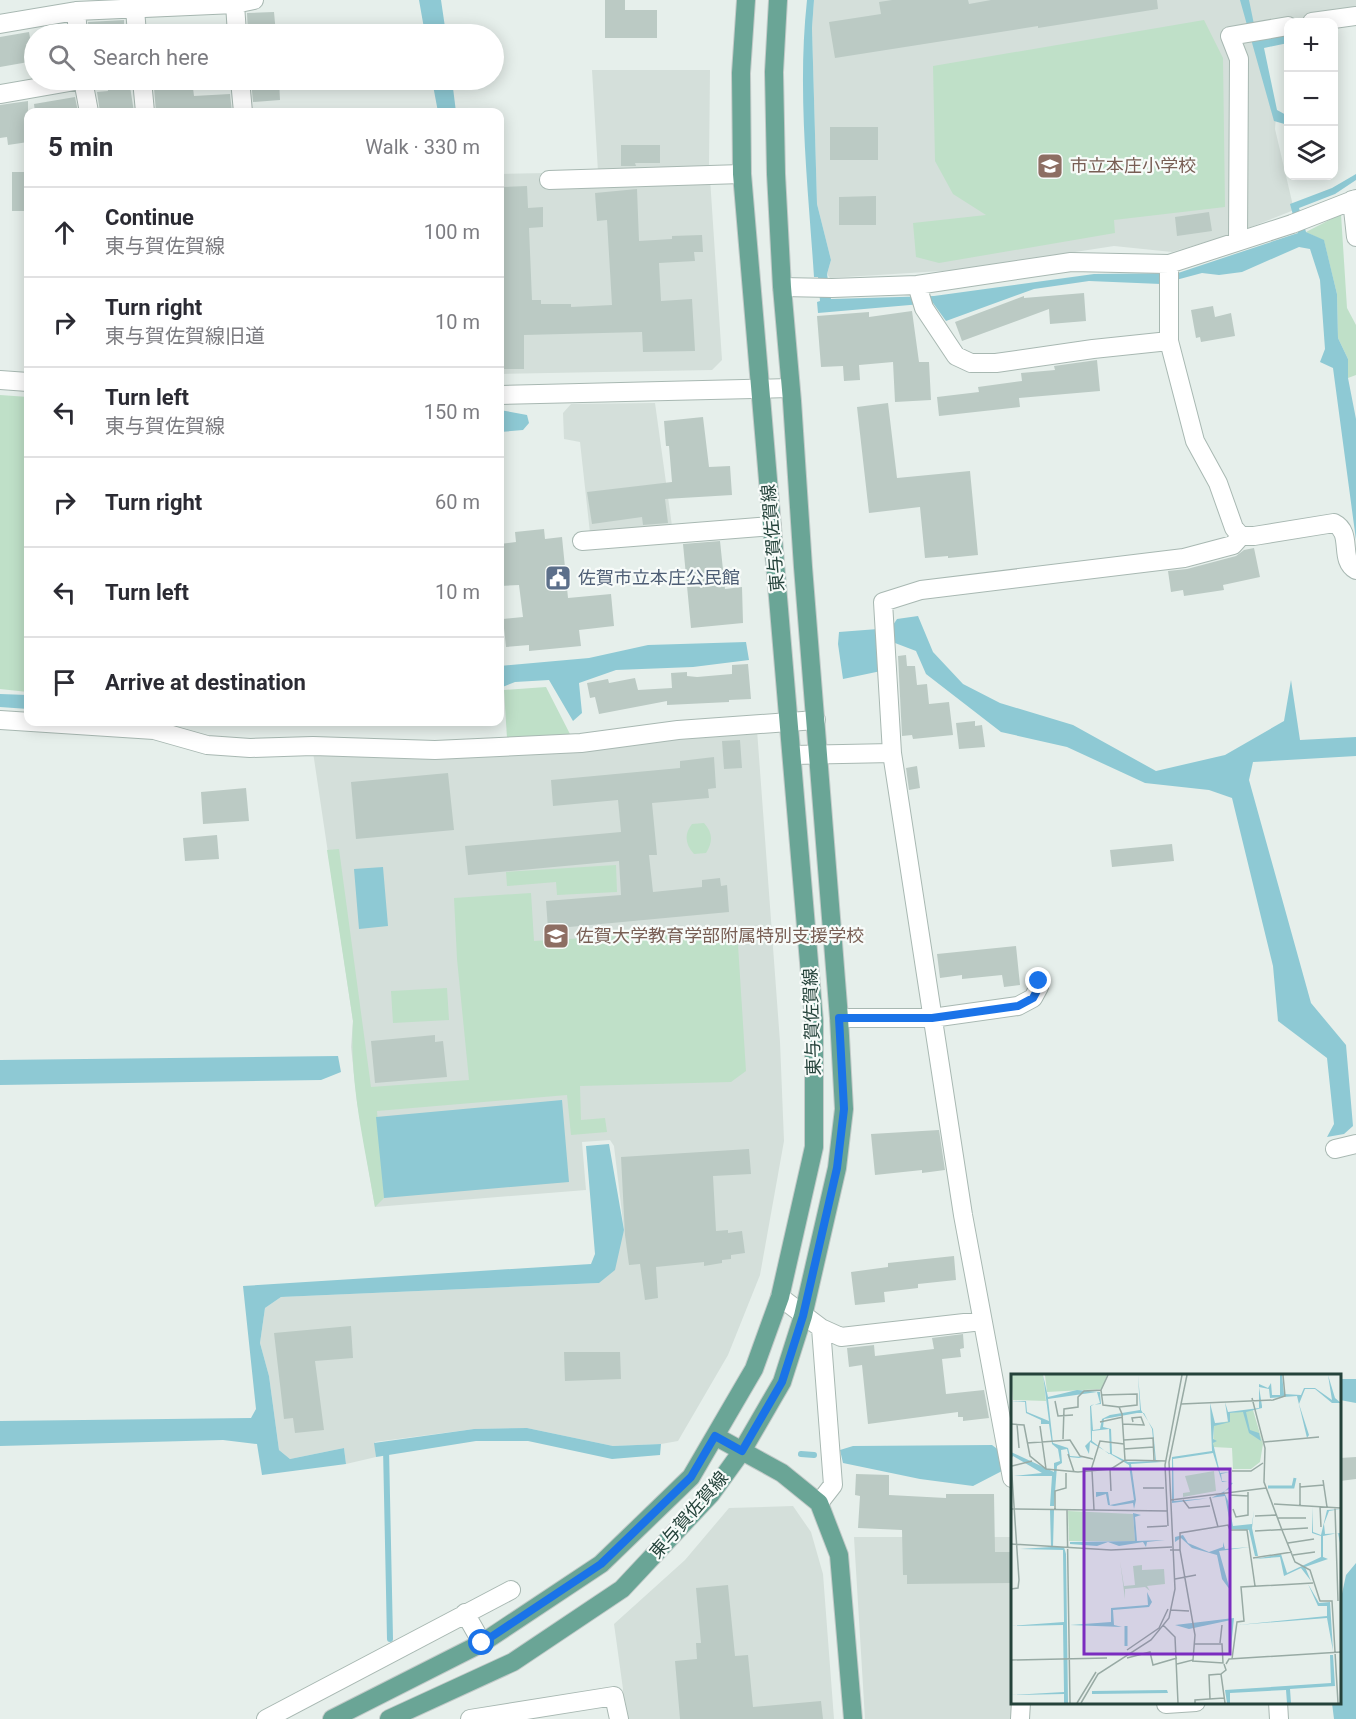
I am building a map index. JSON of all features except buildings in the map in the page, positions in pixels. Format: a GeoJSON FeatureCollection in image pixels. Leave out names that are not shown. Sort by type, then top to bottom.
{"type":"FeatureCollection","features":[{"type":"Feature","properties":{"kind":"main road","name":"東与賀佐賀線"},"geometry":{"type":"LineString","coordinates":[[332,1719],[482,1643],[601,1564],[691,1477],[754,1369],[780,1298],[814,1147],[814,1021],[742,174],[741,73],[746,0]]}},
{"type":"Feature","properties":{"kind":"main road","name":"東与賀佐賀線"},"geometry":{"type":"LineString","coordinates":[[389,1719],[513,1662],[622,1588],[711,1494],[742,1451],[782,1382],[803,1316],[837,1168],[844,1109],[839,1018],[782,287],[776,174],[774,72],[778,0]]}},
{"type":"Feature","properties":{"kind":"main road"},"geometry":{"type":"LineString","coordinates":[[715,1436],[782,1473],[819,1503],[839,1555],[853,1719]]}},
{"type":"Feature","properties":{"kind":"street"},"geometry":{"type":"LineString","coordinates":[[0,24],[68,8],[135,9],[235,4],[254,0]]}},
{"type":"Feature","properties":{"kind":"street"},"geometry":{"type":"LineString","coordinates":[[235,4],[236,24]]}},
{"type":"Feature","properties":{"kind":"street"},"geometry":{"type":"LineString","coordinates":[[68,8],[74,24]]}},
{"type":"Feature","properties":{"kind":"street"},"geometry":{"type":"LineString","coordinates":[[135,9],[137,24]]}},
{"type":"Feature","properties":{"kind":"street"},"geometry":{"type":"LineString","coordinates":[[1338,18],[1356,16]]}},
{"type":"Feature","properties":{"kind":"street"},"geometry":{"type":"LineString","coordinates":[[1238,242],[1239,59],[1230,36],[1284,27]]}},
{"type":"Feature","properties":{"kind":"street"},"geometry":{"type":"LineString","coordinates":[[1,94],[24,90]]}},
{"type":"Feature","properties":{"kind":"street"},"geometry":{"type":"LineString","coordinates":[[84,90],[89,108]]}},
{"type":"Feature","properties":{"kind":"street"},"geometry":{"type":"LineString","coordinates":[[143,90],[145,108]]}},
{"type":"Feature","properties":{"kind":"street"},"geometry":{"type":"LineString","coordinates":[[241,90],[243,108]]}},
{"type":"Feature","properties":{"kind":"street"},"geometry":{"type":"LineString","coordinates":[[549,180],[742,174]]}},
{"type":"Feature","properties":{"kind":"street"},"geometry":{"type":"LineString","coordinates":[[782,287],[823,287],[920,295],[1071,262],[1169,273],[1238,242],[1292,224],[1354,199],[1356,237]]}},
{"type":"Feature","properties":{"kind":"street"},"geometry":{"type":"LineString","coordinates":[[1169,273],[1169,341],[1195,441],[1218,483],[1234,528],[1240,536]]}},
{"type":"Feature","properties":{"kind":"street"},"geometry":{"type":"LineString","coordinates":[[920,295],[956,356],[971,363],[996,363],[1169,341]]}},
{"type":"Feature","properties":{"kind":"street"},"geometry":{"type":"LineString","coordinates":[[0,381],[24,382]]}},
{"type":"Feature","properties":{"kind":"street"},"geometry":{"type":"LineString","coordinates":[[504,395],[790,387]]}},
{"type":"Feature","properties":{"kind":"street"},"geometry":{"type":"LineString","coordinates":[[1240,536],[1254,536],[1334,523],[1340,526],[1345,535],[1347,560],[1350,567],[1356,570]]}},
{"type":"Feature","properties":{"kind":"street"},"geometry":{"type":"LineString","coordinates":[[582,541],[772,526]]}},
{"type":"Feature","properties":{"kind":"street"},"geometry":{"type":"LineString","coordinates":[[1011,1472],[982,1321],[932,1018],[892,753],[883,602],[921,590],[1184,558],[1233,545],[1240,536]]}},
{"type":"Feature","properties":{"kind":"street"},"geometry":{"type":"LineString","coordinates":[[0,720],[24,722]]}},
{"type":"Feature","properties":{"kind":"street"},"geometry":{"type":"LineString","coordinates":[[92,726],[154,730],[207,745],[250,748],[313,746],[435,750],[580,744],[678,730],[816,720]]}},
{"type":"Feature","properties":{"kind":"street"},"geometry":{"type":"LineString","coordinates":[[793,755],[892,753]]}},
{"type":"Feature","properties":{"kind":"street"},"geometry":{"type":"LineString","coordinates":[[839,1018],[932,1018],[1018,1006],[1033,998],[1039,987],[1039,981]]}},
{"type":"Feature","properties":{"kind":"street"},"geometry":{"type":"LineString","coordinates":[[1335,1149],[1356,1144]]}},
{"type":"Feature","properties":{"kind":"street"},"geometry":{"type":"LineString","coordinates":[[780,1298],[821,1328],[842,1336],[982,1321]]}},
{"type":"Feature","properties":{"kind":"street"},"geometry":{"type":"LineString","coordinates":[[819,1503],[834,1485],[821,1328]]}},
{"type":"Feature","properties":{"kind":"street"},"geometry":{"type":"LineString","coordinates":[[266,1719],[511,1590]]}},
{"type":"Feature","properties":{"kind":"street"},"geometry":{"type":"LineString","coordinates":[[465,1613],[482,1643]]}},
{"type":"Feature","properties":{"kind":"street"},"geometry":{"type":"LineString","coordinates":[[470,1719],[614,1696],[619,1719]]}},
{"type":"Feature","properties":{"kind":"street"},"geometry":{"type":"LineString","coordinates":[[1020,1719],[1021,1704]]}},
{"type":"Feature","properties":{"kind":"street"},"geometry":{"type":"LineString","coordinates":[[1278,1704],[1279,1719]]}},
{"type":"Feature","properties":{"kind":"shaded area","name":"市立本庄小学校"},"geometry":{"type":"Polygon","coordinates":[[[814,0],[1356,0],[1356,21],[1338,21],[1338,18],[1284,18],[1284,24],[1255,37],[1276,115],[1275,129],[1284,167],[1284,180],[1287,180],[1294,210],[1236,233],[1172,252],[1114,246],[958,270],[830,278],[827,274],[831,260],[817,204],[812,28],[814,0]]]}},
{"type":"Feature","properties":{"kind":"shaded area"},"geometry":{"type":"Polygon","coordinates":[[[592,70],[710,70],[709,163],[722,360],[712,370],[504,374],[504,174],[598,172],[592,70]]]}},
{"type":"Feature","properties":{"kind":"shaded area"},"geometry":{"type":"Polygon","coordinates":[[[655,403],[672,526],[590,533],[580,442],[564,439],[563,413],[571,404],[655,403]]]}},
{"type":"Feature","properties":{"kind":"shaded area","name":"佐賀大学教育学部附属特別支援学校"},"geometry":{"type":"Polygon","coordinates":[[[757,730],[780,1042],[784,1141],[760,1275],[728,1355],[678,1441],[613,1446],[527,1428],[474,1429],[375,1442],[376,1457],[346,1464],[344,1448],[290,1459],[279,1450],[269,1376],[260,1343],[265,1308],[281,1297],[599,1283],[624,1230],[614,1146],[610,1140],[582,1142],[586,1190],[375,1207],[357,1102],[351,1047],[353,1021],[313,752],[757,730]]]}},
{"type":"Feature","properties":{"kind":"shaded area"},"geometry":{"type":"Polygon","coordinates":[[[793,1506],[811,1532],[823,1574],[834,1719],[625,1719],[621,1701],[623,1689],[614,1624],[685,1560],[729,1508],[793,1506]]]}},
{"type":"Feature","properties":{"kind":"shaded area"},"geometry":{"type":"Polygon","coordinates":[[[854,1537],[1011,1537],[1011,1704],[1014,1704],[1014,1719],[865,1719],[854,1537]]]}},
{"type":"Feature","properties":{"kind":"green space"},"geometry":{"type":"Polygon","coordinates":[[[1204,20],[1223,58],[1225,207],[1114,220],[1115,233],[939,263],[916,257],[913,223],[986,215],[953,194],[935,161],[933,66],[1204,20]]]}},
{"type":"Feature","properties":{"kind":"green space"},"geometry":{"type":"Polygon","coordinates":[[[1341,214],[1347,308],[1356,325],[1356,375],[1348,378],[1348,359],[1338,338],[1337,294],[1324,241],[1306,232],[1341,214]]]}},
{"type":"Feature","properties":{"kind":"green space"},"geometry":{"type":"Polygon","coordinates":[[[0,395],[24,397],[24,692],[0,689],[0,395]]]}},
{"type":"Feature","properties":{"kind":"green space"},"geometry":{"type":"Polygon","coordinates":[[[546,687],[571,736],[507,738],[504,690],[546,687]]]}},
{"type":"Feature","properties":{"kind":"green space"},"geometry":{"type":"Polygon","coordinates":[[[704,823],[710,834],[710,845],[706,853],[694,854],[687,843],[687,835],[692,824],[704,823]]]}},
{"type":"Feature","properties":{"kind":"green space"},"geometry":{"type":"Polygon","coordinates":[[[339,849],[371,1087],[469,1080],[457,959],[454,898],[531,893],[534,941],[737,929],[746,1071],[731,1082],[580,1086],[581,1120],[605,1118],[607,1132],[571,1135],[567,1095],[377,1111],[384,1198],[375,1207],[356,1091],[353,1068],[353,1021],[327,850],[339,849]]]}},
{"type":"Feature","properties":{"kind":"green space"},"geometry":{"type":"Polygon","coordinates":[[[616,865],[617,892],[557,895],[556,882],[507,886],[506,872],[616,865]]]}},
{"type":"Feature","properties":{"kind":"green space"},"geometry":{"type":"Polygon","coordinates":[[[447,988],[449,1020],[393,1023],[391,991],[447,988]]]}},
{"type":"Feature","properties":{"kind":"water"},"geometry":{"type":"Polygon","coordinates":[[[419,0],[441,0],[445,24],[423,24],[419,0]]]}},
{"type":"Feature","properties":{"kind":"water"},"geometry":{"type":"Polygon","coordinates":[[[807,0],[814,0],[812,28],[817,204],[831,260],[827,274],[831,299],[934,296],[1094,274],[1178,273],[1298,233],[1290,204],[1332,188],[1356,174],[1356,180],[1335,194],[1299,208],[1306,232],[1324,240],[1337,294],[1338,338],[1348,359],[1348,378],[1356,419],[1356,540],[1333,368],[1320,362],[1325,349],[1320,280],[1310,249],[1299,247],[1242,272],[1219,275],[1202,273],[1161,284],[1089,281],[1034,289],[946,321],[933,303],[818,313],[817,302],[820,301],[818,277],[814,277],[803,104],[807,0]]]}},
{"type":"Feature","properties":{"kind":"water"},"geometry":{"type":"Polygon","coordinates":[[[1240,0],[1249,0],[1257,39],[1284,35],[1284,44],[1264,48],[1277,110],[1284,114],[1284,124],[1274,121],[1240,0]]]}},
{"type":"Feature","properties":{"kind":"water"},"geometry":{"type":"Polygon","coordinates":[[[434,90],[453,90],[456,108],[437,108],[434,90]]]}},
{"type":"Feature","properties":{"kind":"water"},"geometry":{"type":"Polygon","coordinates":[[[504,411],[527,415],[529,423],[523,430],[504,432],[504,411]]]}},
{"type":"Feature","properties":{"kind":"water"},"geometry":{"type":"Polygon","coordinates":[[[918,616],[933,652],[963,684],[1000,703],[1073,725],[1156,771],[1225,755],[1284,721],[1291,680],[1300,740],[1356,737],[1356,756],[1253,762],[1249,780],[1311,1003],[1346,1045],[1353,1126],[1344,1134],[1327,1137],[1334,1124],[1327,1058],[1278,1021],[1273,966],[1232,798],[1209,790],[1145,783],[1067,747],[1001,732],[926,674],[916,651],[895,643],[879,648],[881,671],[843,679],[838,644],[839,632],[891,628],[897,619],[918,616]]]}},
{"type":"Feature","properties":{"kind":"water"},"geometry":{"type":"Polygon","coordinates":[[[746,642],[749,660],[693,667],[616,670],[579,683],[582,713],[573,721],[549,680],[515,682],[504,686],[504,666],[589,658],[648,645],[746,642]]]}},
{"type":"Feature","properties":{"kind":"water"},"geometry":{"type":"Polygon","coordinates":[[[0,694],[24,695],[24,709],[0,707],[0,694]]]}},
{"type":"Feature","properties":{"kind":"water"},"geometry":{"type":"Polygon","coordinates":[[[383,867],[388,926],[359,929],[354,869],[383,867]]]}},
{"type":"Feature","properties":{"kind":"water"},"geometry":{"type":"Polygon","coordinates":[[[338,1056],[341,1072],[321,1080],[0,1085],[0,1060],[338,1056]]]}},
{"type":"Feature","properties":{"kind":"water"},"geometry":{"type":"Polygon","coordinates":[[[562,1100],[569,1182],[384,1198],[376,1117],[562,1100]]]}},
{"type":"Feature","properties":{"kind":"water"},"geometry":{"type":"Polygon","coordinates":[[[609,1144],[624,1230],[615,1270],[599,1283],[281,1297],[265,1308],[260,1343],[269,1376],[279,1450],[290,1459],[344,1448],[346,1464],[262,1475],[257,1444],[223,1440],[0,1446],[0,1421],[251,1418],[256,1409],[243,1286],[591,1264],[595,1254],[586,1146],[609,1144]]]}},
{"type":"Feature","properties":{"kind":"water"},"geometry":{"type":"Polygon","coordinates":[[[1341,1379],[1356,1379],[1356,1403],[1341,1400],[1341,1379]]]}},
{"type":"Feature","properties":{"kind":"water"},"geometry":{"type":"Polygon","coordinates":[[[527,1428],[613,1446],[661,1444],[660,1455],[612,1459],[528,1441],[476,1441],[376,1457],[374,1443],[474,1429],[527,1428]]]}},
{"type":"Feature","properties":{"kind":"water"},"geometry":{"type":"Polygon","coordinates":[[[992,1445],[1000,1451],[1002,1471],[973,1486],[920,1479],[843,1463],[840,1450],[853,1446],[992,1445]]]}},
{"type":"Feature","properties":{"kind":"water"},"geometry":{"type":"Polygon","coordinates":[[[1356,1563],[1356,1719],[1334,1719],[1332,1704],[1341,1704],[1341,1598],[1346,1575],[1356,1563]]]}},
{"type":"Feature","properties":{"kind":"waterway"},"geometry":{"type":"LineString","coordinates":[[386,1448],[390,1639]]}},
{"type":"Feature","properties":{"kind":"waterway"},"geometry":{"type":"LineString","coordinates":[[801,1454],[814,1455]]}},
{"type":"Feature","properties":{"kind":"place","name":"市立本庄小学校"},"geometry":{"type":"Point","coordinates":[1050,166]}},
{"type":"Feature","properties":{"kind":"place","name":"佐賀市立本庄公民館"},"geometry":{"type":"Point","coordinates":[558,578]}},
{"type":"Feature","properties":{"kind":"place","name":"佐賀大学教育学部附属特別支援学校"},"geometry":{"type":"Point","coordinates":[556,936]}},
{"type":"Feature","properties":{"kind":"route"},"geometry":{"type":"LineString","coordinates":[[482,1643],[601,1564],[691,1477],[715,1436],[742,1451],[782,1382],[803,1316],[837,1168],[844,1109],[839,1018],[932,1018],[1018,1006],[1033,998],[1039,987],[1039,981]]}}]}
